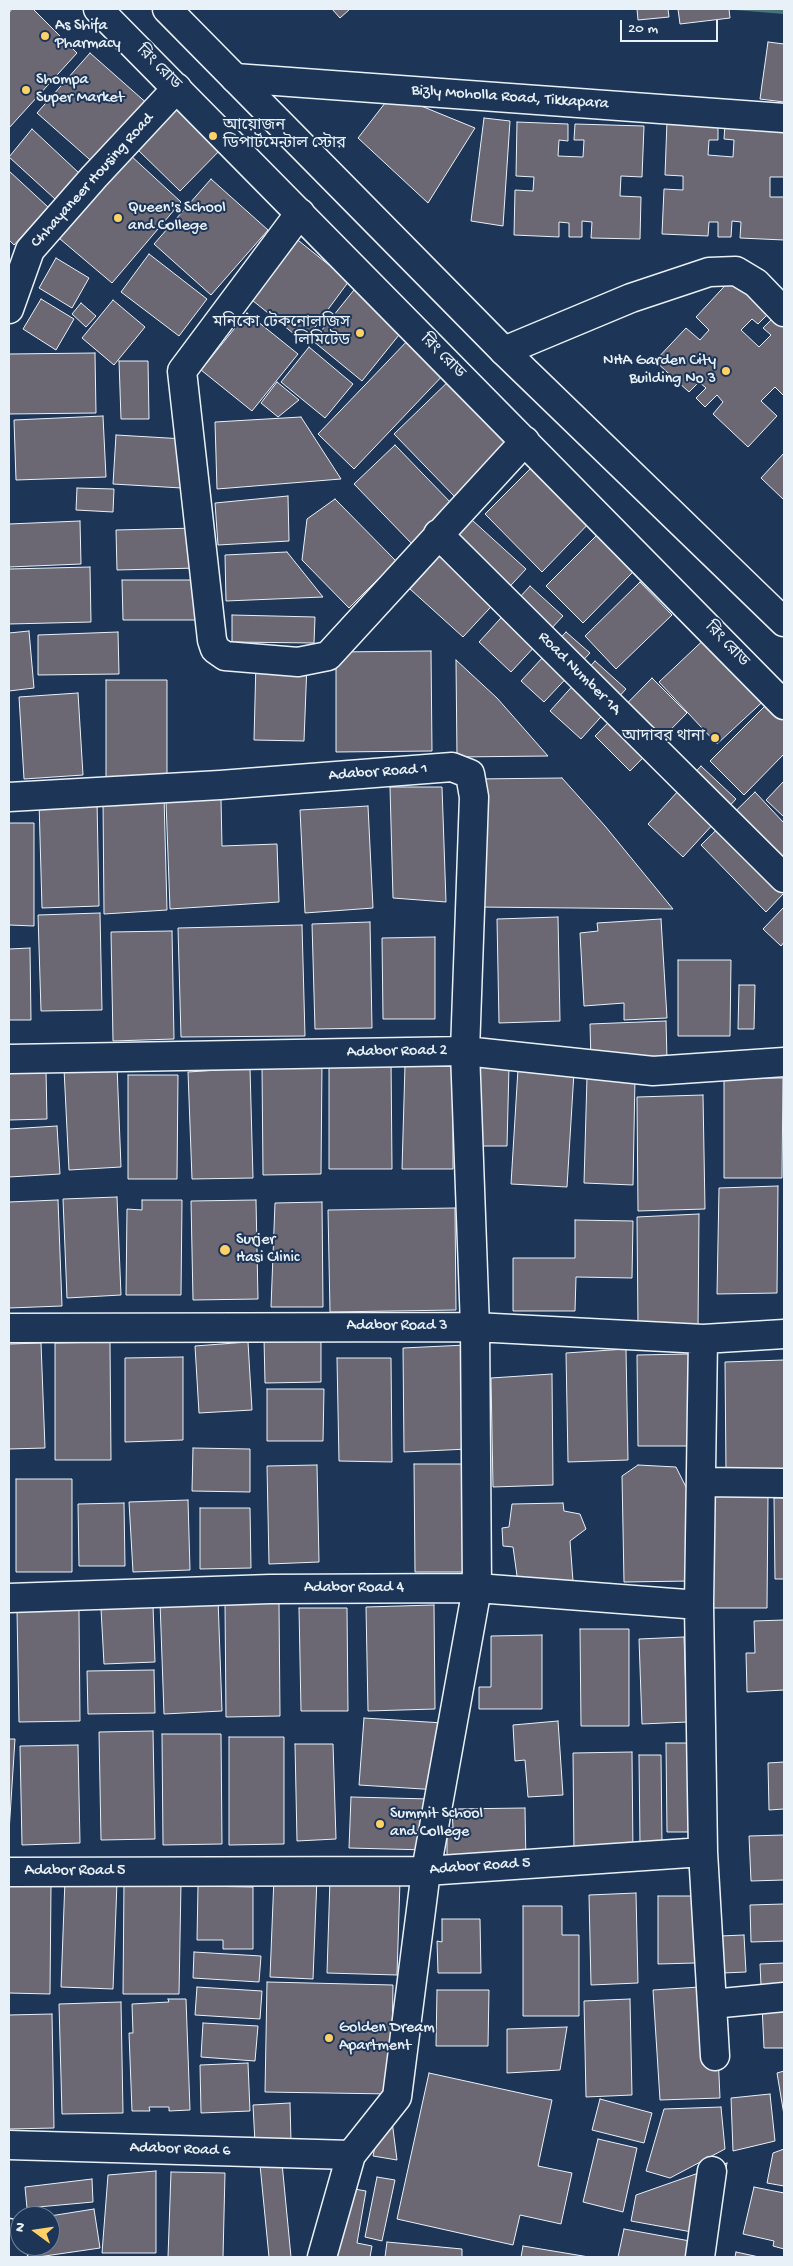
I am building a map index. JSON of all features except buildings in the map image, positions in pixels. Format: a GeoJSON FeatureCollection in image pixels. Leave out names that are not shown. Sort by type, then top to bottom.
{"type":"FeatureCollection","features":[{"type":"Feature","properties":{"kind":"street","name":"রিং রোড"},"geometry":{"type":"LineString","coordinates":[[98,9],[178,88],[784,705]]}},
{"type":"Feature","properties":{"kind":"street"},"geometry":{"type":"LineString","coordinates":[[167,9],[504,351],[784,622]]}},
{"type":"Feature","properties":{"kind":"street","name":"Bizly Moholla Road, Tikkapara"},"geometry":{"type":"LineString","coordinates":[[235,78],[784,118]]}},
{"type":"Feature","properties":{"kind":"street","name":"Chhayaneer Housing Road"},"geometry":{"type":"LineString","coordinates":[[9,309],[30,250],[118,151],[178,88]]}},
{"type":"Feature","properties":{"kind":"street"},"geometry":{"type":"LineString","coordinates":[[300,213],[182,371],[212,640],[215,649],[225,656],[298,662],[328,656],[525,441]]}},
{"type":"Feature","properties":{"kind":"street"},"geometry":{"type":"LineString","coordinates":[[504,351],[631,298],[709,272],[736,271],[756,283],[784,312]]}},
{"type":"Feature","properties":{"kind":"street","name":"Road Number 1A"},"geometry":{"type":"LineString","coordinates":[[438,534],[784,878]]}},
{"type":"Feature","properties":{"kind":"street","name":"Adabor Road 1"},"geometry":{"type":"LineString","coordinates":[[9,797],[220,785],[452,767],[470,774],[474,797],[465,1051]]}},
{"type":"Feature","properties":{"kind":"street"},"geometry":{"type":"LineString","coordinates":[[322,2257],[351,2155],[397,2097],[426,1871],[477,1588],[475,1327],[465,1051]]}},
{"type":"Feature","properties":{"kind":"street","name":"Adabor Road 2"},"geometry":{"type":"LineString","coordinates":[[9,1059],[465,1051],[653,1071],[784,1062]]}},
{"type":"Feature","properties":{"kind":"street","name":"Adabor Road 3"},"geometry":{"type":"LineString","coordinates":[[9,1328],[475,1327],[703,1339],[784,1334]]}},
{"type":"Feature","properties":{"kind":"street"},"geometry":{"type":"LineString","coordinates":[[703,1339],[699,1605],[703,1852],[715,2056]]}},
{"type":"Feature","properties":{"kind":"street"},"geometry":{"type":"LineString","coordinates":[[701,1482],[784,1483]]}},
{"type":"Feature","properties":{"kind":"street","name":"Adabor Road 4"},"geometry":{"type":"LineString","coordinates":[[9,1598],[270,1589],[477,1588],[699,1605]]}},
{"type":"Feature","properties":{"kind":"street","name":"Adabor Road 5"},"geometry":{"type":"LineString","coordinates":[[9,1872],[426,1871],[703,1852]]}},
{"type":"Feature","properties":{"kind":"street"},"geometry":{"type":"LineString","coordinates":[[712,2004],[784,1997]]}},
{"type":"Feature","properties":{"kind":"street","name":"Adabor Road 6"},"geometry":{"type":"LineString","coordinates":[[9,2145],[351,2155]]}},
{"type":"Feature","properties":{"kind":"street"},"geometry":{"type":"LineString","coordinates":[[700,2257],[712,2171]]}},
{"type":"Feature","properties":{"kind":"street"},"geometry":{"type":"LineString","coordinates":[[9,2233],[13,2257]]}},
{"type":"Feature","properties":{"kind":"green space"},"geometry":{"type":"Polygon","coordinates":[[[784,9],[784,14],[735,10],[784,9]]]}},
{"type":"Feature","properties":{"kind":"place","name":"As Shifa Pharmacy"},"geometry":{"type":"Point","coordinates":[45,36]}},
{"type":"Feature","properties":{"kind":"place","name":"Shompa Super Market"},"geometry":{"type":"Point","coordinates":[26,90]}},
{"type":"Feature","properties":{"kind":"place","name":"আয়োজন ডিপার্টমেন্টাল স্টোর"},"geometry":{"type":"Point","coordinates":[213,136]}},
{"type":"Feature","properties":{"kind":"place","name":"Queen's School and College"},"geometry":{"type":"Point","coordinates":[118,218]}},
{"type":"Feature","properties":{"kind":"place","name":"মনিকো টেকনোলজিস লিমিটেড"},"geometry":{"type":"Point","coordinates":[360,333]}},
{"type":"Feature","properties":{"kind":"place","name":"NHA Garden City Building No 3"},"geometry":{"type":"Point","coordinates":[726,371]}},
{"type":"Feature","properties":{"kind":"place","name":"আদাবর থানা"},"geometry":{"type":"Point","coordinates":[715,738]}},
{"type":"Feature","properties":{"kind":"place","name":"Surjer Hasi Clinic"},"geometry":{"type":"Point","coordinates":[225,1250]}},
{"type":"Feature","properties":{"kind":"place","name":"Summit School and College"},"geometry":{"type":"Point","coordinates":[380,1824]}},
{"type":"Feature","properties":{"kind":"place","name":"Golden Dream Apartment"},"geometry":{"type":"Point","coordinates":[329,2038]}}]}
